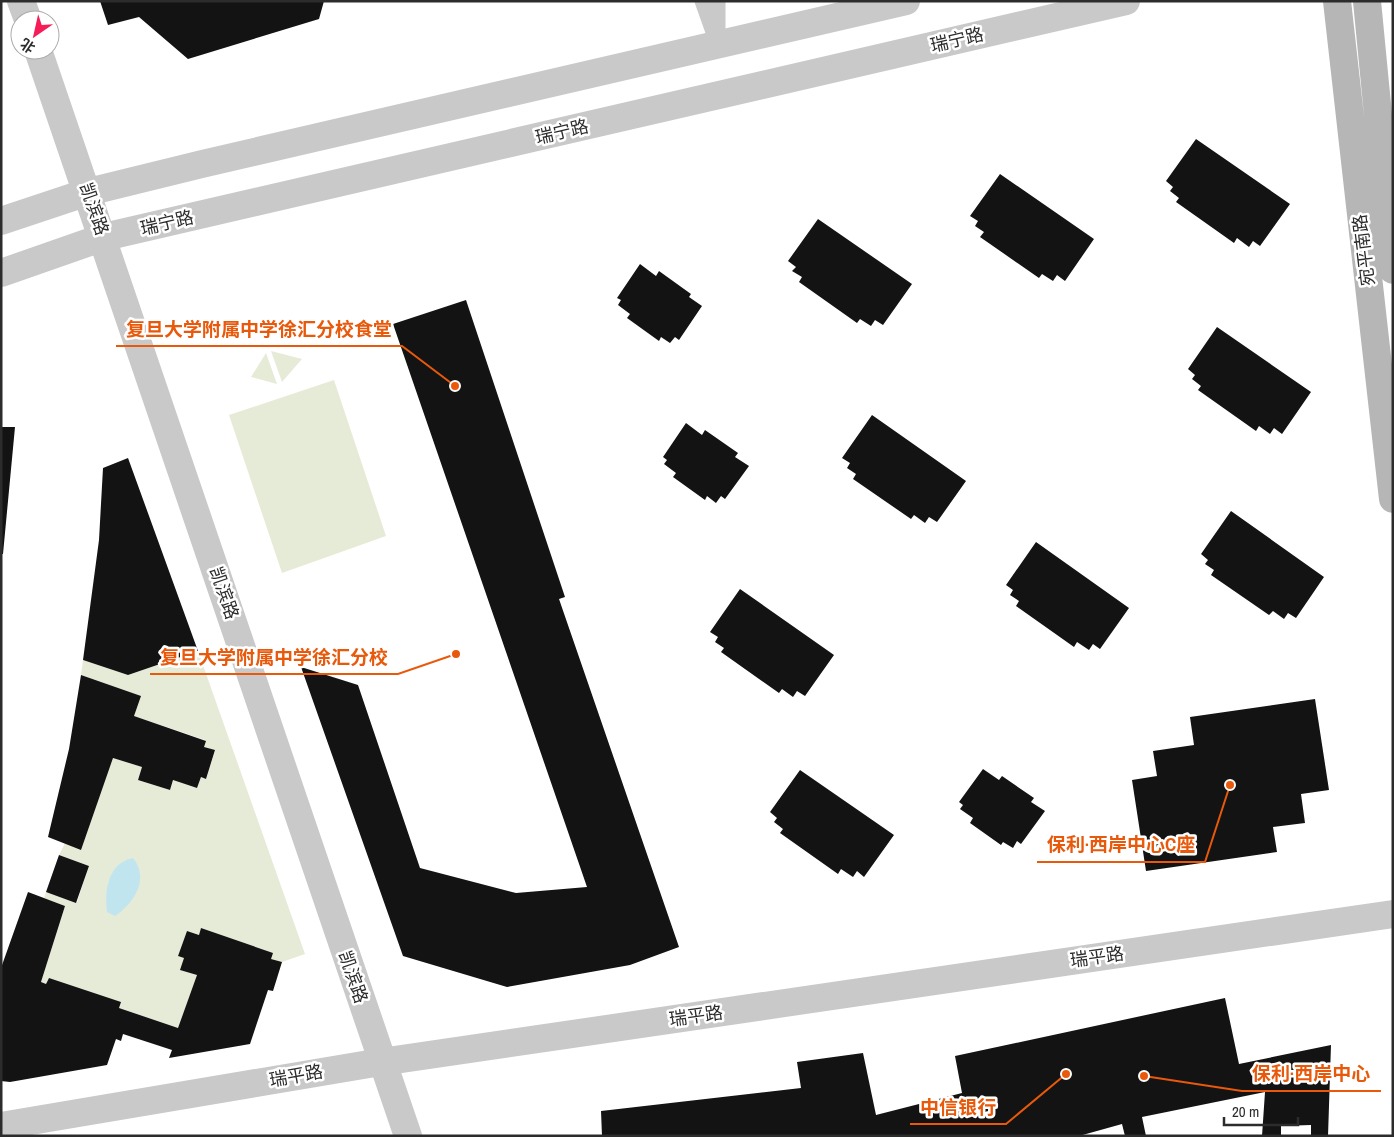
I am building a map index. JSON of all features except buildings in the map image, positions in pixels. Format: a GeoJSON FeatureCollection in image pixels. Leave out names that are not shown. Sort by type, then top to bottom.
{"type":"FeatureCollection","features":[{"type":"Feature","properties":{"kind":"main road","name":"宛平南路"},"geometry":{"type":"LineString","coordinates":[[1337,1],[1393,499]]}},
{"type":"Feature","properties":{"kind":"main road","name":"宛平南路"},"geometry":{"type":"LineString","coordinates":[[1367,1],[1393,270]]}},
{"type":"Feature","properties":{"kind":"street"},"geometry":{"type":"LineString","coordinates":[[1,221],[88,192],[906,1]]}},
{"type":"Feature","properties":{"kind":"street","name":"瑞宁路"},"geometry":{"type":"LineString","coordinates":[[1,273],[104,237],[1126,1]]}},
{"type":"Feature","properties":{"kind":"street","name":"凯滨路"},"geometry":{"type":"LineString","coordinates":[[42,60],[104,237],[408,1136]]}},
{"type":"Feature","properties":{"kind":"street","name":"瑞平路"},"geometry":{"type":"LineString","coordinates":[[1,1126],[382,1062],[1393,914]]}},
{"type":"Feature","properties":{"kind":"lane"},"geometry":{"type":"LineString","coordinates":[[702,1],[718,46]]}},
{"type":"Feature","properties":{"kind":"lane"},"geometry":{"type":"LineString","coordinates":[[718,1],[718,46]]}},
{"type":"Feature","properties":{"kind":"green space"},"geometry":{"type":"Polygon","coordinates":[[[271,351],[302,359],[282,382],[271,351]]]}},
{"type":"Feature","properties":{"kind":"green space"},"geometry":{"type":"Polygon","coordinates":[[[266,353],[277,384],[251,377],[266,353]]]}},
{"type":"Feature","properties":{"kind":"green space"},"geometry":{"type":"Polygon","coordinates":[[[334,380],[386,536],[282,573],[229,415],[334,380]]]}},
{"type":"Feature","properties":{"kind":"green space"},"geometry":{"type":"Polygon","coordinates":[[[198,651],[305,954],[282,962],[271,959],[272,953],[201,928],[199,935],[187,931],[178,956],[184,958],[181,970],[197,975],[178,1028],[119,1008],[120,1002],[49,978],[46,984],[41,982],[65,906],[44,898],[46,892],[77,902],[89,866],[59,855],[65,843],[81,849],[113,758],[142,767],[138,780],[170,790],[173,780],[197,788],[201,777],[206,779],[215,751],[204,747],[205,740],[134,716],[140,696],[81,675],[83,660],[128,675],[198,651]]]}},
{"type":"Feature","properties":{"kind":"water"},"geometry":{"type":"Polygon","coordinates":[[[133,858],[140,874],[138,890],[122,911],[115,916],[107,912],[107,887],[113,872],[118,866],[133,858]]]}},
{"type":"Feature","properties":{"kind":"place","name":"复旦大学附属中学徐汇分校食堂"},"geometry":{"type":"Point","coordinates":[455,386]}},
{"type":"Feature","properties":{"kind":"place","name":"复旦大学附属中学徐汇分校"},"geometry":{"type":"Point","coordinates":[456,654]}},
{"type":"Feature","properties":{"kind":"place","name":"保利·西岸中心C座"},"geometry":{"type":"Point","coordinates":[1230,785]}},
{"type":"Feature","properties":{"kind":"place","name":"中信银行"},"geometry":{"type":"Point","coordinates":[1066,1074]}},
{"type":"Feature","properties":{"kind":"place","name":"保利·西岸中心"},"geometry":{"type":"Point","coordinates":[1144,1076]}}]}
